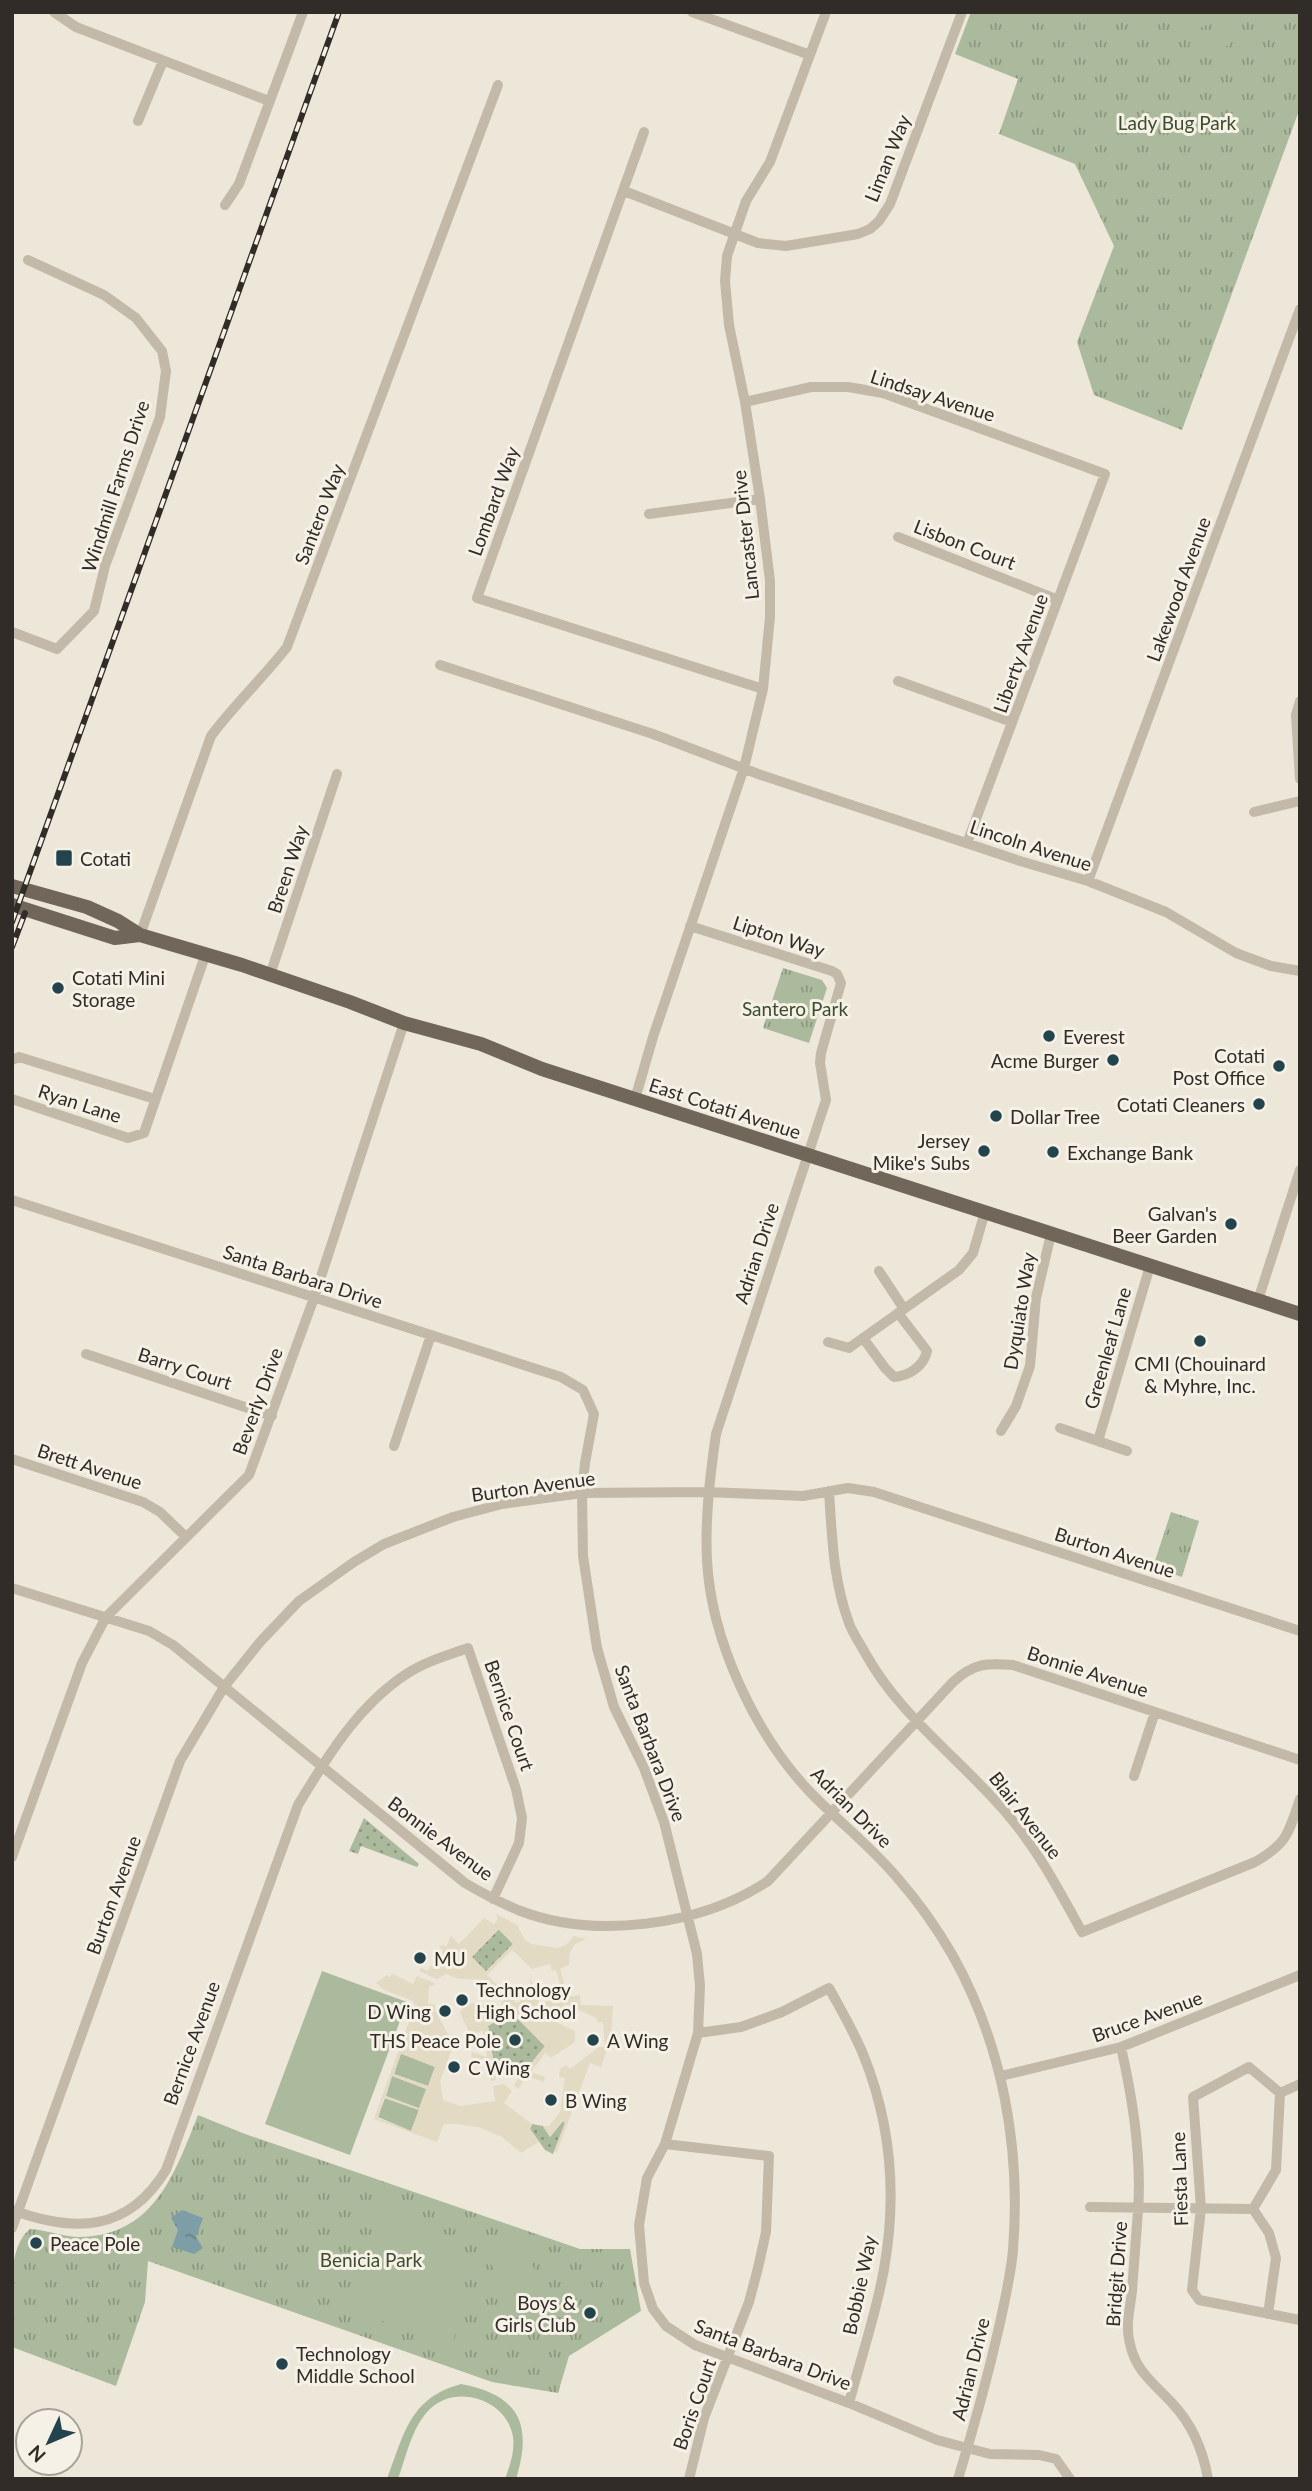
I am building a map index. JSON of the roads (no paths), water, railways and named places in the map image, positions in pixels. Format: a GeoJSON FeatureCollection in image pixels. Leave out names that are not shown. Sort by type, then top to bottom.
{"type":"FeatureCollection","features":[{"type":"Feature","properties":{"kind":"main road","name":"East Cotati Avenue"},"geometry":{"type":"LineString","coordinates":[[12,886],[87,907],[118,921],[140,935],[206,953],[404,1023],[481,1044],[542,1069],[1300,1314]]}},
{"type":"Feature","properties":{"kind":"main road","name":"East Cotati Avenue"},"geometry":{"type":"LineString","coordinates":[[12,905],[115,938],[140,935]]}},
{"type":"Feature","properties":{"kind":"street"},"geometry":{"type":"LineString","coordinates":[[54,12],[76,27],[269,101]]}},
{"type":"Feature","properties":{"kind":"street"},"geometry":{"type":"LineString","coordinates":[[225,205],[239,184],[303,12]]}},
{"type":"Feature","properties":{"kind":"street"},"geometry":{"type":"LineString","coordinates":[[692,12],[810,55]]}},
{"type":"Feature","properties":{"kind":"street","name":"Lancaster Drive"},"geometry":{"type":"LineString","coordinates":[[635,1099],[653,1037],[744,768],[763,689],[770,593],[760,499],[724,281],[727,256],[746,201],[770,162],[826,12]]}},
{"type":"Feature","properties":{"kind":"street","name":"Liman Way"},"geometry":{"type":"LineString","coordinates":[[624,191],[758,243],[786,246],[858,234],[870,229],[890,204],[962,12]]}},
{"type":"Feature","properties":{"kind":"street"},"geometry":{"type":"LineString","coordinates":[[138,121],[163,61]]}},
{"type":"Feature","properties":{"kind":"street","name":"Santero Way"},"geometry":{"type":"LineString","coordinates":[[140,935],[211,736],[287,647],[498,85]]}},
{"type":"Feature","properties":{"kind":"street","name":"Lombard Way"},"geometry":{"type":"LineString","coordinates":[[644,132],[477,598],[763,689]]}},
{"type":"Feature","properties":{"kind":"street","name":"Windmill Farms Drive"},"geometry":{"type":"LineString","coordinates":[[12,632],[57,649],[94,611],[105,566],[160,417],[166,371],[162,351],[136,318],[104,295],[28,260]]}},
{"type":"Feature","properties":{"kind":"street","name":"Lakewood Avenue"},"geometry":{"type":"LineString","coordinates":[[1088,881],[1300,309]]}},
{"type":"Feature","properties":{"kind":"street","name":"Lindsay Avenue"},"geometry":{"type":"LineString","coordinates":[[745,402],[811,387],[848,387],[883,393],[1105,474]]}},
{"type":"Feature","properties":{"kind":"street","name":"Liberty Avenue"},"geometry":{"type":"LineString","coordinates":[[967,843],[1105,474]]}},
{"type":"Feature","properties":{"kind":"street"},"geometry":{"type":"LineString","coordinates":[[649,514],[760,499]]}},
{"type":"Feature","properties":{"kind":"street","name":"Lisbon Court"},"geometry":{"type":"LineString","coordinates":[[898,537],[1058,600]]}},
{"type":"Feature","properties":{"kind":"street","name":"Lincoln Avenue"},"geometry":{"type":"LineString","coordinates":[[440,665],[653,734],[744,768],[967,843],[1088,881],[1166,912],[1236,953],[1271,966],[1300,971]]}},
{"type":"Feature","properties":{"kind":"street"},"geometry":{"type":"LineString","coordinates":[[898,681],[1012,722]]}},
{"type":"Feature","properties":{"kind":"street"},"geometry":{"type":"LineString","coordinates":[[1300,701],[1296,715],[1300,779]]}},
{"type":"Feature","properties":{"kind":"street","name":"Breen Way"},"geometry":{"type":"LineString","coordinates":[[270,975],[337,774]]}},
{"type":"Feature","properties":{"kind":"street"},"geometry":{"type":"LineString","coordinates":[[1254,811],[1300,801]]}},
{"type":"Feature","properties":{"kind":"street","name":"Lipton Way"},"geometry":{"type":"LineString","coordinates":[[690,926],[836,974],[841,983],[820,1063],[825,1100],[806,1154]]}},
{"type":"Feature","properties":{"kind":"street","name":"Ryan Lane"},"geometry":{"type":"LineString","coordinates":[[12,1099],[128,1138],[144,1133],[206,953]]}},
{"type":"Feature","properties":{"kind":"street","name":"Beverly Drive"},"geometry":{"type":"LineString","coordinates":[[12,1857],[82,1663],[106,1617],[249,1475],[314,1298],[404,1023]]}},
{"type":"Feature","properties":{"kind":"street","name":"Ryan Lane"},"geometry":{"type":"LineString","coordinates":[[12,1059],[19,1057],[155,1099]]}},
{"type":"Feature","properties":{"kind":"street","name":"Adrian Drive"},"geometry":{"type":"LineString","coordinates":[[806,1154],[716,1434],[707,1492],[707,1562],[716,1618],[735,1673],[760,1724],[788,1766],[900,1880],[935,1927],[969,1987],[1001,2076],[1013,2150],[1013,2253],[990,2366],[958,2479]]}},
{"type":"Feature","properties":{"kind":"street"},"geometry":{"type":"LineString","coordinates":[[1258,1300],[1300,1170]]}},
{"type":"Feature","properties":{"kind":"street","name":"Santa Barbara Drive"},"geometry":{"type":"LineString","coordinates":[[12,1200],[561,1377],[583,1390],[594,1414],[582,1493],[583,1556],[597,1648],[614,1707],[644,1768],[664,1822],[697,1954],[700,1986],[698,2033],[665,2144],[647,2178],[639,2225],[643,2283],[653,2309],[666,2326],[695,2344],[937,2440],[990,2454],[1039,2455],[1056,2459],[1070,2479]]}},
{"type":"Feature","properties":{"kind":"street"},"geometry":{"type":"LineString","coordinates":[[828,1342],[849,1348],[968,1262],[985,1212]]}},
{"type":"Feature","properties":{"kind":"street","name":"Dyquiato Way"},"geometry":{"type":"LineString","coordinates":[[1002,1431],[1016,1406],[1030,1366],[1037,1298],[1051,1234]]}},
{"type":"Feature","properties":{"kind":"street","name":"Greenleaf Lane"},"geometry":{"type":"LineString","coordinates":[[1098,1441],[1150,1266]]}},
{"type":"Feature","properties":{"kind":"street"},"geometry":{"type":"LineString","coordinates":[[863,1338],[894,1377],[901,1377],[918,1368],[925,1360],[927,1351],[879,1271]]}},
{"type":"Feature","properties":{"kind":"street"},"geometry":{"type":"LineString","coordinates":[[394,1446],[431,1335]]}},
{"type":"Feature","properties":{"kind":"street","name":"Barry Court"},"geometry":{"type":"LineString","coordinates":[[86,1354],[272,1416]]}},
{"type":"Feature","properties":{"kind":"street","name":"Greenleaf Lane"},"geometry":{"type":"LineString","coordinates":[[1060,1427],[1127,1451]]}},
{"type":"Feature","properties":{"kind":"street","name":"Brett Avenue"},"geometry":{"type":"LineString","coordinates":[[12,1459],[143,1502],[160,1512],[186,1537]]}},
{"type":"Feature","properties":{"kind":"street","name":"Burton Avenue"},"geometry":{"type":"LineString","coordinates":[[12,2228],[15,2211],[180,1761],[224,1687],[260,1642],[299,1601],[384,1544],[453,1517],[502,1504],[582,1493],[707,1492],[803,1496],[848,1488],[874,1492],[1300,1631]]}},
{"type":"Feature","properties":{"kind":"street","name":"Blair Avenue"},"geometry":{"type":"LineString","coordinates":[[829,1491],[835,1575],[849,1625],[876,1673],[894,1697],[970,1772],[1010,1817],[1048,1871],[1082,1932],[1255,1862],[1278,1849],[1291,1828],[1300,1799]]}},
{"type":"Feature","properties":{"kind":"street","name":"Bonnie Avenue"},"geometry":{"type":"LineString","coordinates":[[12,1588],[149,1631],[173,1645],[446,1869],[493,1899],[543,1917],[595,1925],[622,1926],[688,1916],[746,1895],[768,1881],[916,1720],[968,1668],[990,1664],[1013,1665],[1300,1760]]}},
{"type":"Feature","properties":{"kind":"street","name":"Bernice Court"},"geometry":{"type":"LineString","coordinates":[[320,1767],[347,1731],[379,1697],[407,1673],[435,1659],[468,1648],[516,1789],[522,1818],[519,1843],[493,1899]]}},
{"type":"Feature","properties":{"kind":"street"},"geometry":{"type":"LineString","coordinates":[[1134,1776],[1156,1712]]}},
{"type":"Feature","properties":{"kind":"street","name":"Bernice Avenue"},"geometry":{"type":"LineString","coordinates":[[15,2211],[55,2224],[92,2224],[124,2214],[141,2202],[156,2186],[166,2170],[298,1805],[320,1767]]}},
{"type":"Feature","properties":{"kind":"street","name":"Bruce Avenue"},"geometry":{"type":"LineString","coordinates":[[1001,2076],[1121,2048],[1300,1975]]}},
{"type":"Feature","properties":{"kind":"street","name":"Bobbie Way"},"geometry":{"type":"LineString","coordinates":[[698,2033],[741,2027],[782,2012],[829,1988],[863,2053],[888,2139],[890,2216],[884,2269],[849,2403]]}},
{"type":"Feature","properties":{"kind":"street","name":"Bridgit Drive"},"geometry":{"type":"LineString","coordinates":[[1121,2048],[1135,2127],[1139,2207],[1132,2294],[1126,2322],[1130,2346],[1144,2376],[1174,2404],[1193,2431],[1204,2456],[1208,2479]]}},
{"type":"Feature","properties":{"kind":"street","name":"Fiesta Lane"},"geometry":{"type":"LineString","coordinates":[[1280,2093],[1249,2067],[1193,2097],[1201,2208],[1192,2290],[1199,2301],[1300,2320]]}},
{"type":"Feature","properties":{"kind":"street"},"geometry":{"type":"LineString","coordinates":[[1252,2209],[1276,2171],[1280,2093],[1300,2084]]}},
{"type":"Feature","properties":{"kind":"street","name":"Boris Court"},"geometry":{"type":"LineString","coordinates":[[665,2144],[769,2156],[766,2232],[749,2302],[704,2418],[689,2479]]}},
{"type":"Feature","properties":{"kind":"street"},"geometry":{"type":"LineString","coordinates":[[1090,2207],[1252,2209]]}},
{"type":"Feature","properties":{"kind":"street"},"geometry":{"type":"LineString","coordinates":[[1252,2209],[1269,2233],[1276,2258],[1268,2315]]}},
{"type":"Feature","properties":{"kind":"water"},"geometry":{"type":"Polygon","coordinates":[[[182,2210],[203,2218],[196,2237],[203,2248],[194,2254],[172,2247],[178,2230],[171,2218],[182,2210]]]}},
{"type":"Feature","properties":{"kind":"railway"},"geometry":{"type":"LineString","coordinates":[[12,922],[339,12]]}},
{"type":"Feature","properties":{"kind":"railway"},"geometry":{"type":"LineString","coordinates":[[12,947],[25,913]]}},
{"type":"Feature","properties":{"kind":"place","name":"Cotati"},"geometry":{"type":"Point","coordinates":[64,858]}},
{"type":"Feature","properties":{"kind":"place","name":"Cotati Mini Storage"},"geometry":{"type":"Point","coordinates":[58,988]}},
{"type":"Feature","properties":{"kind":"place","name":"Everest"},"geometry":{"type":"Point","coordinates":[1049,1036]}},
{"type":"Feature","properties":{"kind":"place","name":"Acme Burger"},"geometry":{"type":"Point","coordinates":[1113,1060]}},
{"type":"Feature","properties":{"kind":"place","name":"Cotati Post Office"},"geometry":{"type":"Point","coordinates":[1279,1066]}},
{"type":"Feature","properties":{"kind":"place","name":"Cotati Cleaners"},"geometry":{"type":"Point","coordinates":[1259,1104]}},
{"type":"Feature","properties":{"kind":"place","name":"Dollar Tree"},"geometry":{"type":"Point","coordinates":[996,1116]}},
{"type":"Feature","properties":{"kind":"place","name":"Jersey Mike's Subs"},"geometry":{"type":"Point","coordinates":[984,1151]}},
{"type":"Feature","properties":{"kind":"place","name":"Exchange Bank"},"geometry":{"type":"Point","coordinates":[1053,1152]}},
{"type":"Feature","properties":{"kind":"place","name":"Galvan's Beer Garden"},"geometry":{"type":"Point","coordinates":[1231,1224]}},
{"type":"Feature","properties":{"kind":"place","name":"CMI (Chouinard & Myhre, Inc."},"geometry":{"type":"Point","coordinates":[1200,1341]}},
{"type":"Feature","properties":{"kind":"place","name":"MU"},"geometry":{"type":"Point","coordinates":[420,1958]}},
{"type":"Feature","properties":{"kind":"place","name":"Technology High School"},"geometry":{"type":"Point","coordinates":[462,2000]}},
{"type":"Feature","properties":{"kind":"place","name":"D Wing"},"geometry":{"type":"Point","coordinates":[445,2011]}},
{"type":"Feature","properties":{"kind":"place","name":"THS Peace Pole"},"geometry":{"type":"Point","coordinates":[515,2040]}},
{"type":"Feature","properties":{"kind":"place","name":"A Wing"},"geometry":{"type":"Point","coordinates":[593,2040]}},
{"type":"Feature","properties":{"kind":"place","name":"C Wing"},"geometry":{"type":"Point","coordinates":[454,2067]}},
{"type":"Feature","properties":{"kind":"place","name":"B Wing"},"geometry":{"type":"Point","coordinates":[551,2100]}},
{"type":"Feature","properties":{"kind":"place","name":"Peace Pole"},"geometry":{"type":"Point","coordinates":[36,2243]}},
{"type":"Feature","properties":{"kind":"place","name":"Boys & Girls Club"},"geometry":{"type":"Point","coordinates":[590,2313]}},
{"type":"Feature","properties":{"kind":"place","name":"Technology Middle School"},"geometry":{"type":"Point","coordinates":[282,2364]}},
{"type":"Feature","properties":{"kind":"park label","name":"Lady Bug Park"},"geometry":{"type":"Point","coordinates":[1177,122]}},
{"type":"Feature","properties":{"kind":"park label","name":"Santero Park"},"geometry":{"type":"Point","coordinates":[795,1008]}},
{"type":"Feature","properties":{"kind":"park label","name":"Benicia Park"},"geometry":{"type":"Point","coordinates":[371,2259]}}]}
